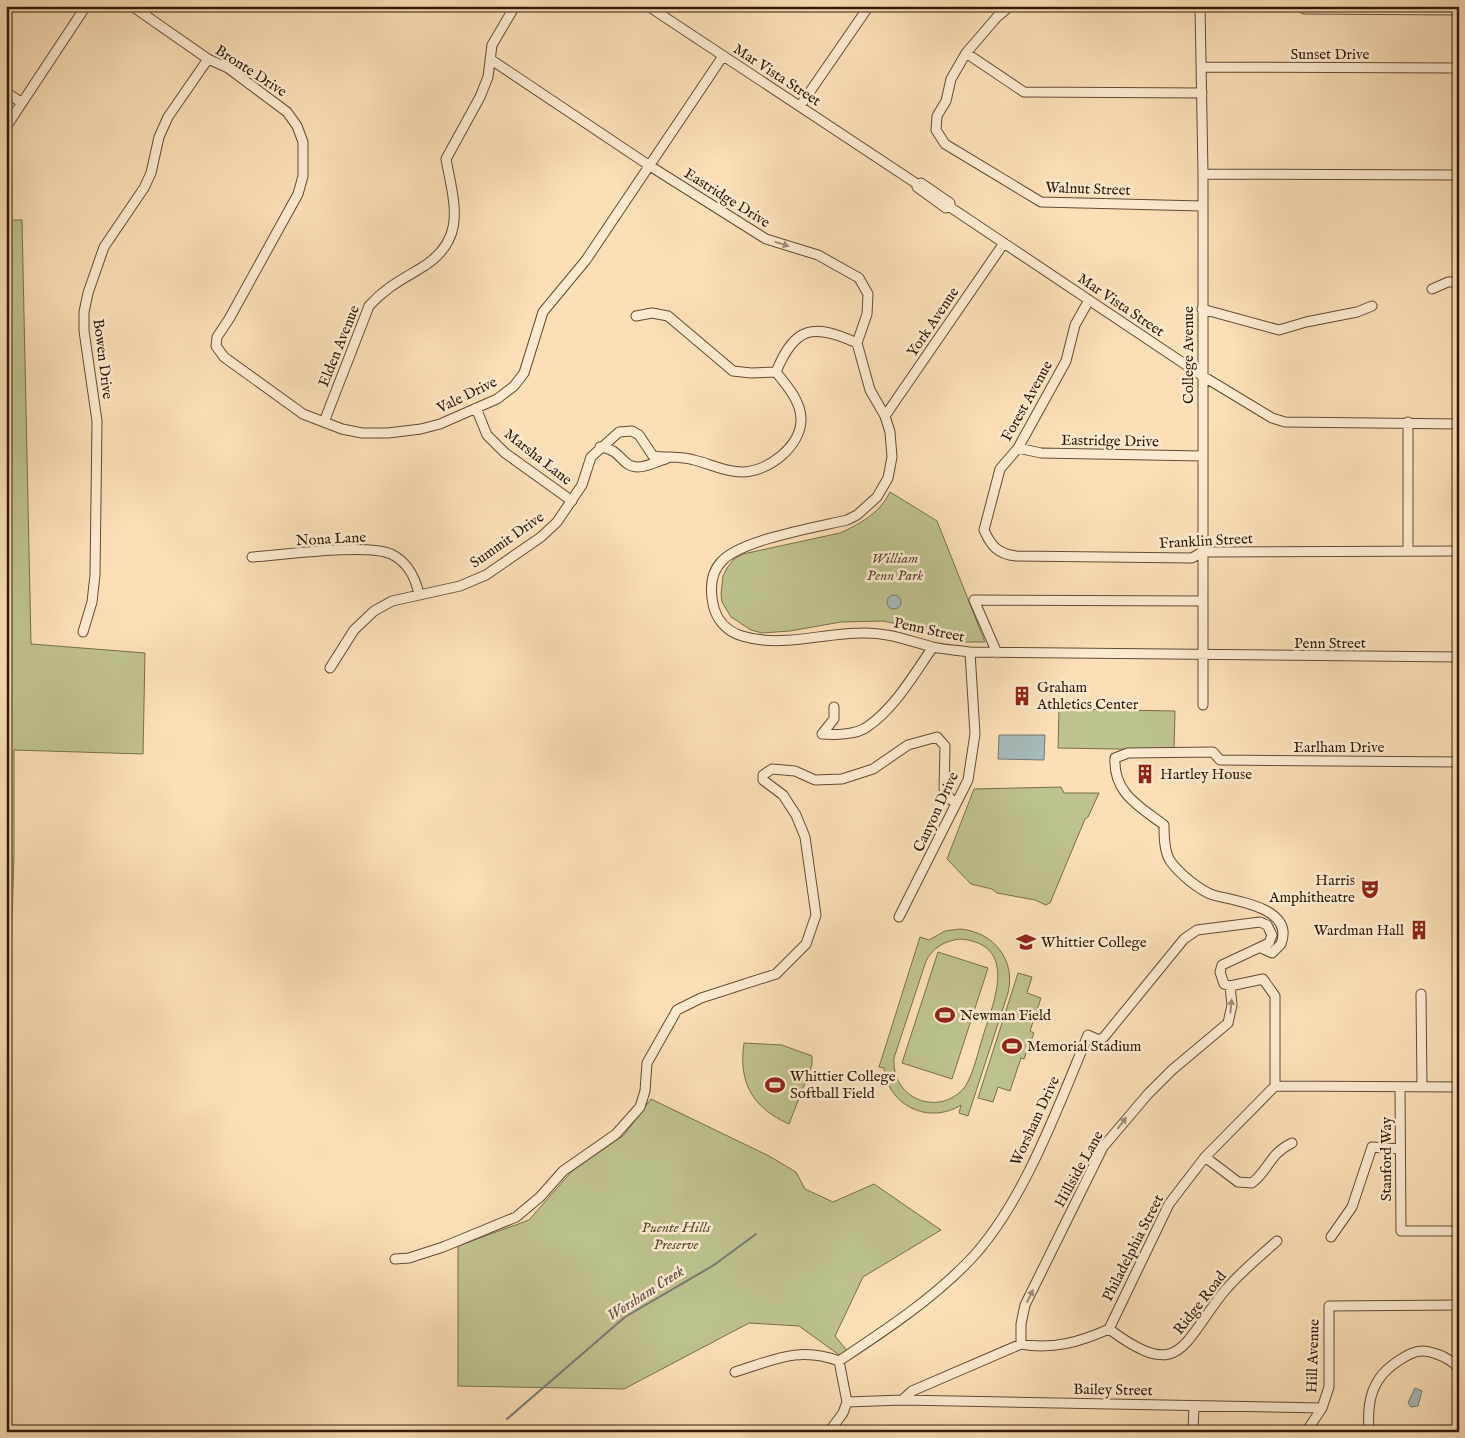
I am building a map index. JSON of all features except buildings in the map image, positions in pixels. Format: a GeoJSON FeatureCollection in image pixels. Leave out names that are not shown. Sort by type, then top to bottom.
{"type":"FeatureCollection","features":[{"type":"Feature","properties":{"kind":"street"},"geometry":{"type":"LineString","coordinates":[[6,127],[86,6]]}},
{"type":"Feature","properties":{"kind":"street","name":"Bronte Drive"},"geometry":{"type":"LineString","coordinates":[[132,6],[208,59],[228,68],[287,112],[297,126],[303,142],[305,158],[298,194],[230,319],[217,337],[216,346]]}},
{"type":"Feature","properties":{"kind":"street","name":"Elden Avenue"},"geometry":{"type":"LineString","coordinates":[[324,422],[369,306],[382,291],[424,267],[448,242],[456,224],[456,209],[446,160],[480,98],[488,77],[490,59],[498,33],[515,6]]}},
{"type":"Feature","properties":{"kind":"street","name":"Mar Vista Street"},"geometry":{"type":"LineString","coordinates":[[648,6],[917,184],[917,188],[946,208],[950,207],[1201,374],[1260,411],[1285,422],[1459,424]]}},
{"type":"Feature","properties":{"kind":"street"},"geometry":{"type":"LineString","coordinates":[[800,106],[869,6]]}},
{"type":"Feature","properties":{"kind":"street"},"geometry":{"type":"LineString","coordinates":[[1010,6],[997,17],[966,53],[1024,92],[1202,92]]}},
{"type":"Feature","properties":{"kind":"street","name":"College Avenue"},"geometry":{"type":"LineString","coordinates":[[1200,6],[1203,174],[1201,374],[1203,705]]}},
{"type":"Feature","properties":{"kind":"street"},"geometry":{"type":"LineString","coordinates":[[1304,9],[1459,10]]}},
{"type":"Feature","properties":{"kind":"street","name":"Walnut Street"},"geometry":{"type":"LineString","coordinates":[[966,53],[951,79],[946,101],[937,116],[936,130],[945,144],[1040,202],[1202,206]]}},
{"type":"Feature","properties":{"kind":"street","name":"Vale Drive"},"geometry":{"type":"LineString","coordinates":[[216,346],[224,357],[303,414],[362,433],[403,432],[440,424],[497,399],[514,386],[524,372],[544,312],[586,260],[724,56]]}},
{"type":"Feature","properties":{"kind":"street","name":"Bowen Drive"},"geometry":{"type":"LineString","coordinates":[[83,632],[92,602],[95,575],[97,421],[84,331],[84,312],[88,293],[104,247],[144,188],[151,174],[159,137],[168,116],[208,59]]}},
{"type":"Feature","properties":{"kind":"street","name":"Eastridge Drive"},"geometry":{"type":"LineString","coordinates":[[490,59],[650,166],[766,239],[818,255],[859,278],[868,294],[867,314],[857,343]]}},
{"type":"Feature","properties":{"kind":"street","name":"Sunset Drive"},"geometry":{"type":"LineString","coordinates":[[1201,67],[1459,68]]}},
{"type":"Feature","properties":{"kind":"street"},"geometry":{"type":"LineString","coordinates":[[6,92],[22,103]]}},
{"type":"Feature","properties":{"kind":"street"},"geometry":{"type":"LineString","coordinates":[[1203,174],[1459,174]]}},
{"type":"Feature","properties":{"kind":"street","name":"York Avenue"},"geometry":{"type":"LineString","coordinates":[[885,416],[1004,243]]}},
{"type":"Feature","properties":{"kind":"street"},"geometry":{"type":"LineString","coordinates":[[1432,290],[1448,282],[1459,282]]}},
{"type":"Feature","properties":{"kind":"street","name":"Forest Avenue"},"geometry":{"type":"LineString","coordinates":[[989,542],[984,530],[984,524],[1000,469],[1018,448],[1066,361],[1075,326],[1089,300]]}},
{"type":"Feature","properties":{"kind":"street"},"geometry":{"type":"LineString","coordinates":[[1202,309],[1279,330],[1306,322],[1357,312],[1372,306]]}},
{"type":"Feature","properties":{"kind":"street"},"geometry":{"type":"LineString","coordinates":[[636,316],[652,313],[668,316],[733,371],[751,373],[776,372],[785,351],[798,337],[812,331],[834,332],[857,343],[870,390],[885,416]]}},
{"type":"Feature","properties":{"kind":"street","name":"Summit Drive"},"geometry":{"type":"LineString","coordinates":[[330,668],[354,630],[374,611],[392,602],[419,594],[460,586],[486,575],[541,537],[557,522],[582,485],[591,457],[619,432],[632,431],[639,435],[643,444],[653,456],[685,458],[725,471],[744,472],[771,463],[783,455],[799,434],[801,418],[793,394],[776,372]]}},
{"type":"Feature","properties":{"kind":"street","name":"Marsha Lane"},"geometry":{"type":"LineString","coordinates":[[476,408],[487,435],[506,453],[572,501]]}},
{"type":"Feature","properties":{"kind":"street","name":"Penn Street"},"geometry":{"type":"LineString","coordinates":[[885,416],[892,445],[891,468],[883,488],[869,506],[847,520],[756,543],[732,553],[716,568],[712,587],[712,600],[717,617],[728,630],[752,638],[798,640],[863,633],[890,635],[933,647],[970,652],[997,653],[1459,657]]}},
{"type":"Feature","properties":{"kind":"street"},"geometry":{"type":"LineString","coordinates":[[1408,422],[1408,550]]}},
{"type":"Feature","properties":{"kind":"street","name":"Summit Drive"},"geometry":{"type":"LineString","coordinates":[[600,447],[615,450],[627,464],[638,467],[669,458]]}},
{"type":"Feature","properties":{"kind":"street","name":"Eastridge Drive"},"geometry":{"type":"LineString","coordinates":[[1018,448],[1041,453],[1202,456]]}},
{"type":"Feature","properties":{"kind":"street","name":"Franklin Street"},"geometry":{"type":"LineString","coordinates":[[989,542],[996,550],[1004,554],[1016,556],[1192,558],[1202,552],[1459,551]]}},
{"type":"Feature","properties":{"kind":"street","name":"Nona Lane"},"geometry":{"type":"LineString","coordinates":[[252,557],[366,549],[391,554],[407,566],[415,578],[419,594]]}},
{"type":"Feature","properties":{"kind":"street"},"geometry":{"type":"LineString","coordinates":[[997,653],[974,600],[1203,601]]}},
{"type":"Feature","properties":{"kind":"street"},"geometry":{"type":"LineString","coordinates":[[834,707],[834,719],[822,734],[836,735],[866,728],[903,692],[933,647]]}},
{"type":"Feature","properties":{"kind":"street","name":"Canyon Drive"},"geometry":{"type":"LineString","coordinates":[[899,917],[968,780],[976,734],[970,652]]}},
{"type":"Feature","properties":{"kind":"street"},"geometry":{"type":"LineString","coordinates":[[394,1259],[409,1258],[443,1247],[516,1217],[540,1197],[563,1170],[616,1134],[640,1107],[645,1091],[647,1063],[677,1010],[701,998],[776,974],[806,944],[816,915],[805,836],[796,815],[783,796],[763,780],[763,775],[772,770],[795,771],[815,780],[842,779],[873,769],[908,744],[937,737],[945,746],[944,789],[951,800],[958,801]]}},
{"type":"Feature","properties":{"kind":"street","name":"Earlham Drive"},"geometry":{"type":"LineString","coordinates":[[1261,948],[1272,953],[1281,944],[1282,933],[1276,920],[1260,906],[1211,894],[1188,878],[1169,861],[1164,840],[1164,825],[1129,799],[1118,784],[1114,770],[1115,758],[1128,753],[1212,752],[1220,760],[1459,762]]}},
{"type":"Feature","properties":{"kind":"street","name":"Worsham Drive"},"geometry":{"type":"LineString","coordinates":[[839,1361],[938,1290],[975,1254],[997,1227],[1014,1199],[1052,1121],[1088,1035],[1099,1040],[1104,1037],[1184,939],[1197,930],[1260,922],[1267,925],[1272,935],[1269,943],[1261,948]]}},
{"type":"Feature","properties":{"kind":"street"},"geometry":{"type":"LineString","coordinates":[[1261,948],[1222,965],[1220,972],[1224,984],[1230,986],[1263,979],[1275,996],[1275,1086],[1459,1087]]}},
{"type":"Feature","properties":{"kind":"street","name":"Hillside Lane"},"geometry":{"type":"LineString","coordinates":[[1021,1344],[1021,1324],[1025,1305],[1103,1147],[1154,1088],[1228,1022],[1232,1005],[1230,986]]}},
{"type":"Feature","properties":{"kind":"street"},"geometry":{"type":"LineString","coordinates":[[1421,994],[1422,1087]]}},
{"type":"Feature","properties":{"kind":"street","name":"Philadelphia Street"},"geometry":{"type":"LineString","coordinates":[[1109,1329],[1169,1204],[1205,1157],[1275,1086]]}},
{"type":"Feature","properties":{"kind":"street","name":"Stanford Way"},"geometry":{"type":"LineString","coordinates":[[1400,1087],[1401,1231],[1459,1231]]}},
{"type":"Feature","properties":{"kind":"street"},"geometry":{"type":"LineString","coordinates":[[1205,1157],[1238,1182],[1252,1183],[1259,1178],[1275,1153],[1292,1143]]}},
{"type":"Feature","properties":{"kind":"street"},"geometry":{"type":"LineString","coordinates":[[1331,1237],[1352,1207],[1372,1148],[1400,1149]]}},
{"type":"Feature","properties":{"kind":"street","name":"Ridge Road"},"geometry":{"type":"LineString","coordinates":[[1109,1329],[1131,1346],[1148,1354],[1164,1355],[1180,1350],[1238,1276],[1277,1241]]}},
{"type":"Feature","properties":{"kind":"street","name":"Hill Avenue"},"geometry":{"type":"LineString","coordinates":[[1306,1432],[1322,1408],[1329,1386],[1329,1306],[1459,1305]]}},
{"type":"Feature","properties":{"kind":"street"},"geometry":{"type":"LineString","coordinates":[[847,1402],[902,1400],[912,1391],[1021,1344],[1039,1347],[1060,1346],[1109,1329]]}},
{"type":"Feature","properties":{"kind":"street"},"geometry":{"type":"LineString","coordinates":[[1368,1432],[1369,1405],[1376,1385],[1382,1374],[1396,1364],[1411,1354],[1423,1350],[1445,1358],[1455,1364],[1459,1371]]}},
{"type":"Feature","properties":{"kind":"street"},"geometry":{"type":"LineString","coordinates":[[735,1372],[786,1356],[807,1353],[821,1354],[839,1361],[847,1402],[843,1413],[829,1432]]}},
{"type":"Feature","properties":{"kind":"street","name":"Bailey Street"},"geometry":{"type":"LineString","coordinates":[[902,1400],[1322,1408]]}},
{"type":"Feature","properties":{"kind":"street"},"geometry":{"type":"LineString","coordinates":[[1193,1432],[1194,1406]]}},
{"type":"Feature","properties":{"kind":"street"},"geometry":{"type":"LineString","coordinates":[[1373,1432],[1381,1432]]}},
{"type":"Feature","properties":{"kind":"green space"},"geometry":{"type":"Polygon","coordinates":[[[6,220],[22,220],[31,644],[145,653],[143,754],[14,750],[14,856],[9,1018],[6,1020],[6,220]]]}},
{"type":"Feature","properties":{"kind":"green space","name":"William Penn Park"},"geometry":{"type":"Polygon","coordinates":[[[890,492],[937,521],[985,642],[957,642],[920,629],[883,621],[841,622],[790,631],[762,633],[751,630],[731,617],[722,602],[721,594],[723,576],[734,559],[743,554],[840,533],[862,522],[875,512],[890,492]]]}},
{"type":"Feature","properties":{"kind":"green space"},"geometry":{"type":"Polygon","coordinates":[[[1059,709],[1175,711],[1174,750],[1058,748],[1059,709]]]}},
{"type":"Feature","properties":{"kind":"green space"},"geometry":{"type":"Polygon","coordinates":[[[1061,787],[1064,793],[1099,793],[1088,817],[1085,819],[1050,903],[1046,905],[1035,900],[997,893],[992,889],[971,884],[947,859],[974,789],[1061,787]]]}},
{"type":"Feature","properties":{"kind":"green space"},"geometry":{"type":"Polygon","coordinates":[[[960,929],[972,931],[983,936],[1000,950],[1009,969],[1008,993],[968,1116],[959,1113],[961,1105],[949,1111],[936,1113],[912,1108],[893,1093],[887,1081],[884,1068],[879,1067],[920,937],[929,940],[945,931],[960,929]],[[960,939],[949,941],[936,948],[926,961],[894,1058],[895,1072],[900,1084],[908,1093],[919,1100],[930,1102],[943,1101],[954,1096],[965,1087],[976,1062],[992,1007],[998,976],[996,963],[990,951],[978,943],[960,939]]]}},
{"type":"Feature","properties":{"kind":"green space","name":"Newman Field"},"geometry":{"type":"Polygon","coordinates":[[[938,952],[988,968],[952,1079],[902,1063],[938,952]]]}},
{"type":"Feature","properties":{"kind":"green space","name":"Memorial Stadium"},"geometry":{"type":"Polygon","coordinates":[[[1018,973],[1032,977],[1027,993],[1041,998],[1030,1031],[1034,1033],[1024,1059],[1021,1058],[1010,1091],[998,1087],[993,1102],[978,1098],[1018,973]]]}},
{"type":"Feature","properties":{"kind":"green space","name":"Whittier College Softball Field"},"geometry":{"type":"Polygon","coordinates":[[[744,1043],[782,1045],[812,1056],[812,1065],[789,1124],[776,1118],[766,1110],[757,1102],[751,1092],[743,1070],[744,1043]]]}},
{"type":"Feature","properties":{"kind":"green space","name":"Puente Hills Preserve"},"geometry":{"type":"Polygon","coordinates":[[[651,1099],[769,1156],[796,1172],[805,1189],[833,1202],[874,1184],[941,1230],[863,1277],[835,1336],[849,1353],[842,1357],[799,1326],[749,1323],[624,1389],[458,1386],[458,1246],[529,1220],[572,1171],[624,1135],[651,1099]]]}},
{"type":"Feature","properties":{"kind":"shaded area"},"geometry":{"type":"Polygon","coordinates":[[[891,595],[897,595],[901,602],[897,609],[891,609],[887,605],[887,599],[891,595]]]}},
{"type":"Feature","properties":{"kind":"shaded area"},"geometry":{"type":"Polygon","coordinates":[[[999,735],[1045,735],[1044,760],[998,759],[999,735]]]}},
{"type":"Feature","properties":{"kind":"shaded area"},"geometry":{"type":"Polygon","coordinates":[[[1415,1388],[1422,1391],[1418,1406],[1411,1407],[1408,1403],[1415,1388]]]}},
{"type":"Feature","properties":{"kind":"waterway","name":"Worsham Creek"},"geometry":{"type":"LineString","coordinates":[[507,1419],[625,1317],[714,1265],[756,1234]]}},
{"type":"Feature","properties":{"kind":"place","name":"Graham Athletics Center"},"geometry":{"type":"Point","coordinates":[1022,696]}},
{"type":"Feature","properties":{"kind":"place","name":"Hartley House"},"geometry":{"type":"Point","coordinates":[1145,774]}},
{"type":"Feature","properties":{"kind":"place","name":"Harris Amphitheatre"},"geometry":{"type":"Point","coordinates":[1370,889]}},
{"type":"Feature","properties":{"kind":"place","name":"Wardman Hall"},"geometry":{"type":"Point","coordinates":[1419,930]}},
{"type":"Feature","properties":{"kind":"place","name":"Whittier College"},"geometry":{"type":"Point","coordinates":[1026,942]}},
{"type":"Feature","properties":{"kind":"place","name":"Newman Field"},"geometry":{"type":"Point","coordinates":[945,1015]}},
{"type":"Feature","properties":{"kind":"place","name":"Memorial Stadium"},"geometry":{"type":"Point","coordinates":[1012,1046]}},
{"type":"Feature","properties":{"kind":"place","name":"Whittier College Softball Field"},"geometry":{"type":"Point","coordinates":[775,1085]}}]}
